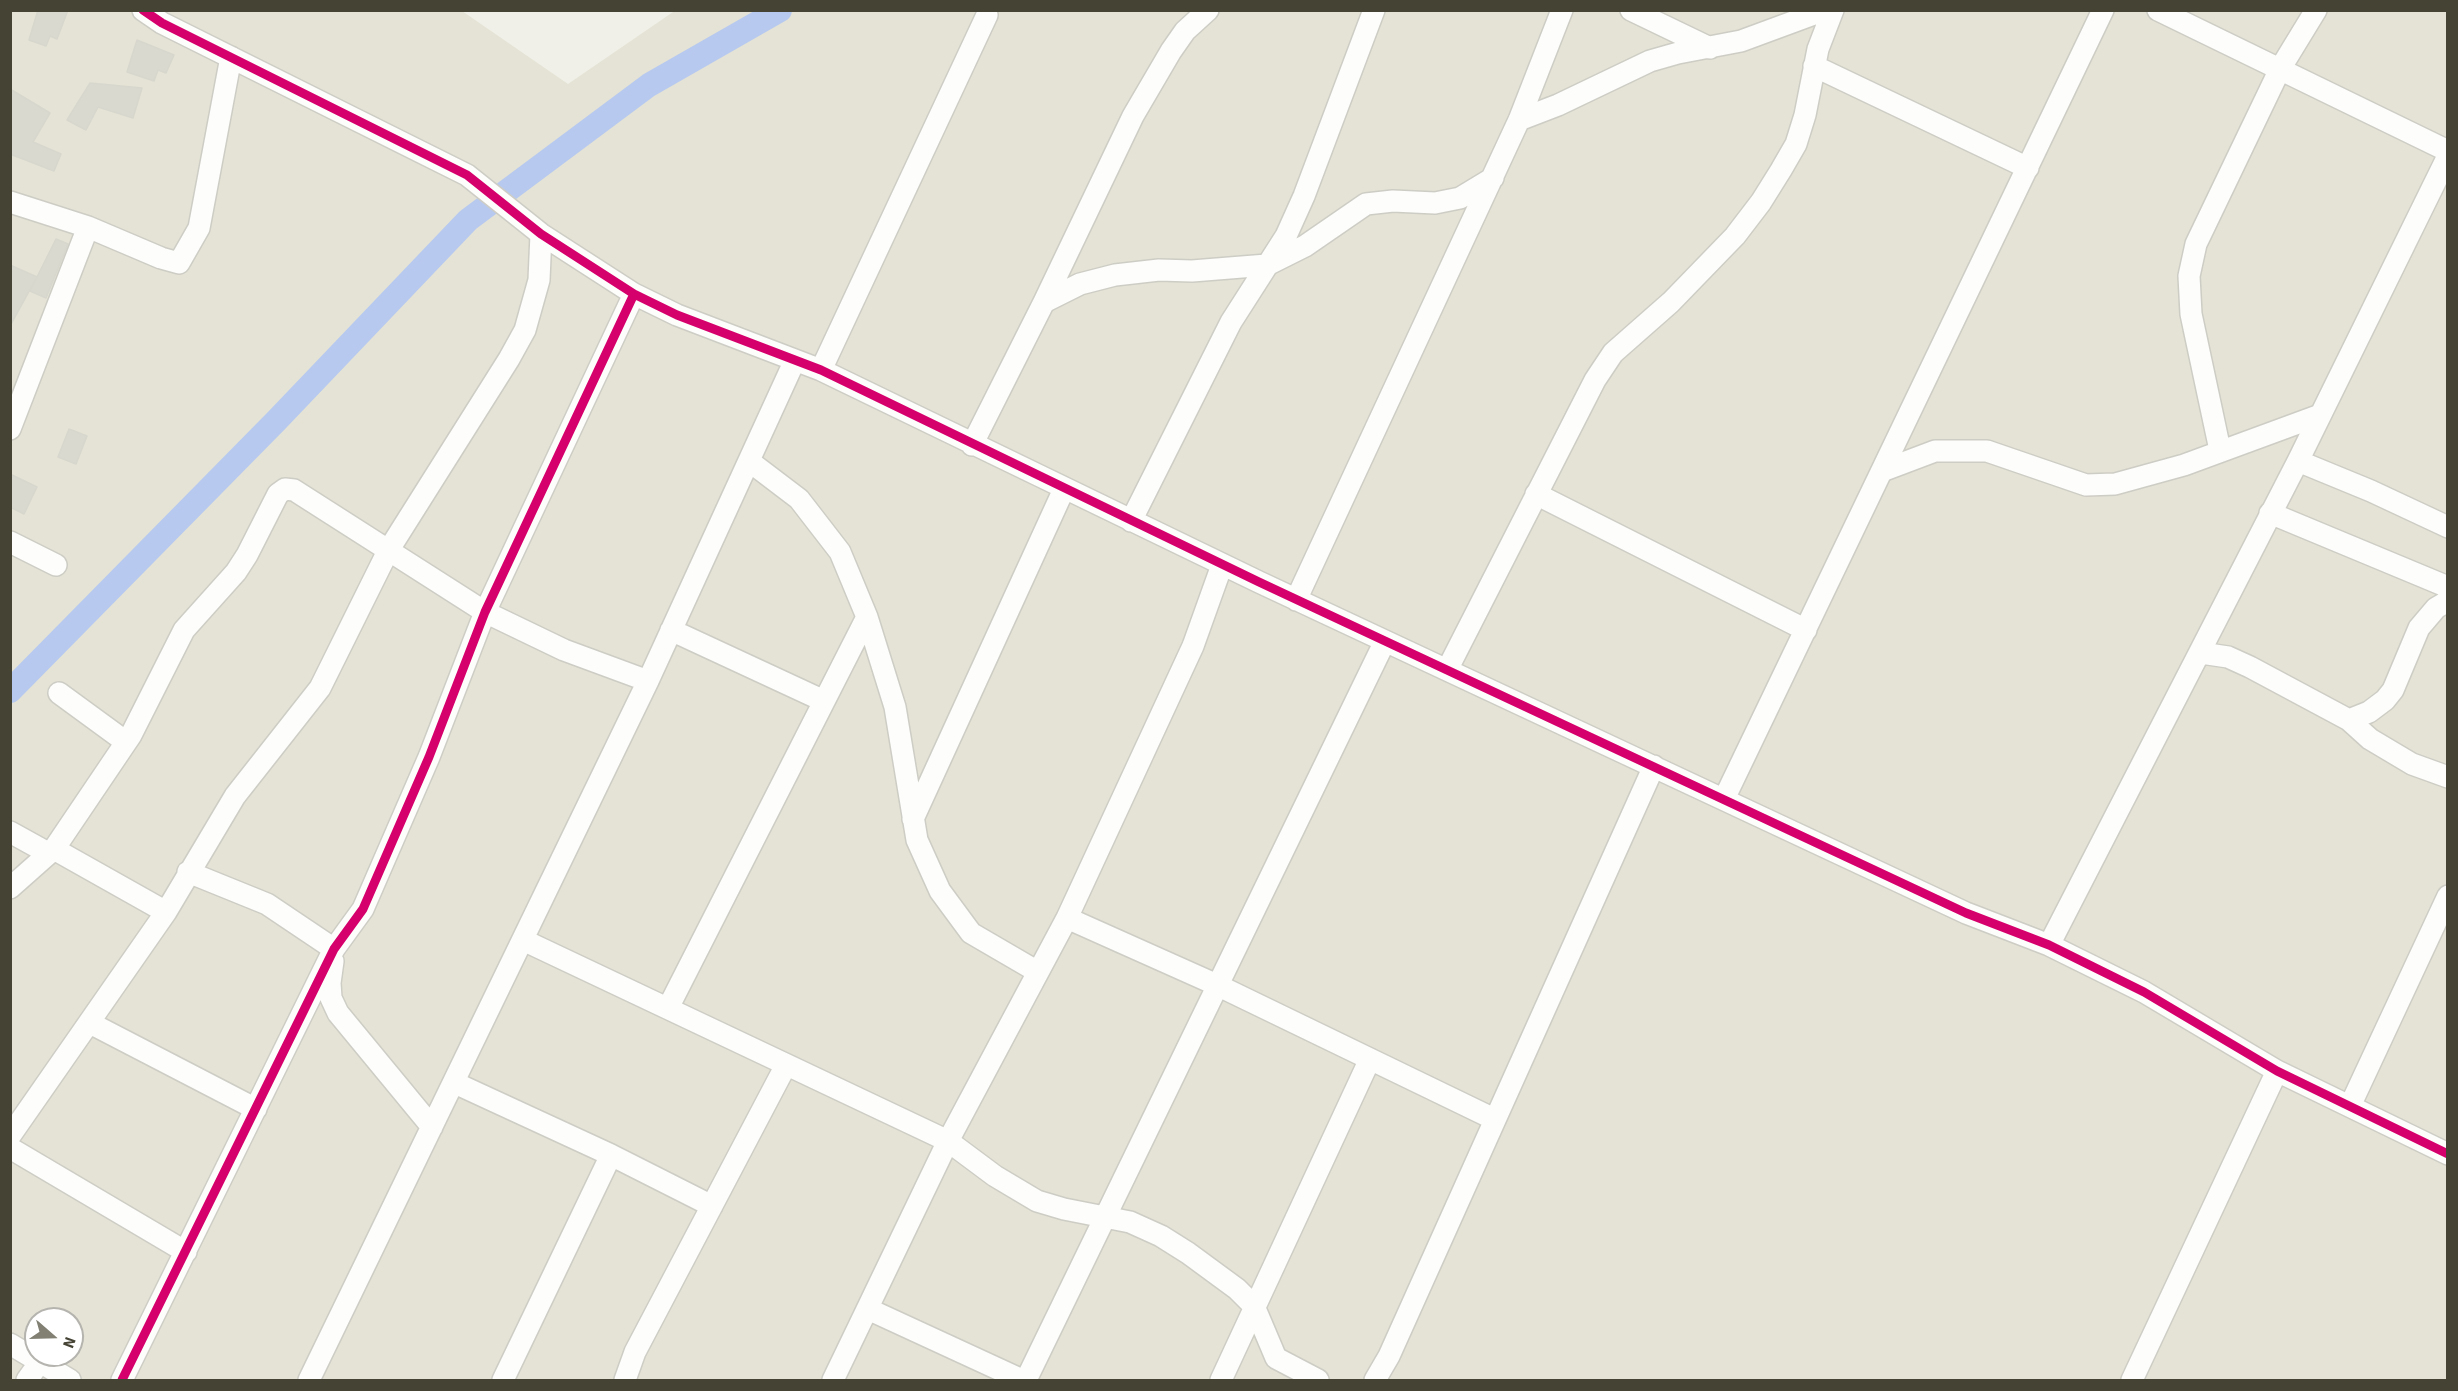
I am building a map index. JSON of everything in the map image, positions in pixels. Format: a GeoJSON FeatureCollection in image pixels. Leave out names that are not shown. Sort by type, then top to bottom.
{"type":"FeatureCollection","features":[{"type":"Feature","properties":{"kind":"street"},"geometry":{"type":"LineString","coordinates":[[143,10],[231,57],[467,175],[541,234],[634,294],[677,315],[821,370],[1296,600],[1966,913],[2049,945],[2144,992],[2277,1071],[2448,1154]]}},
{"type":"Feature","properties":{"kind":"street"},"geometry":{"type":"LineString","coordinates":[[972,445],[1044,302],[1133,116],[1185,31],[1208,10]]}},
{"type":"Feature","properties":{"kind":"street"},"geometry":{"type":"LineString","coordinates":[[1131,521],[1231,322],[1286,236],[1304,196],[1374,10]]}},
{"type":"Feature","properties":{"kind":"street"},"geometry":{"type":"LineString","coordinates":[[1296,600],[1520,120],[1562,10]]}},
{"type":"Feature","properties":{"kind":"street"},"geometry":{"type":"LineString","coordinates":[[1631,10],[1710,48]]}},
{"type":"Feature","properties":{"kind":"street"},"geometry":{"type":"LineString","coordinates":[[1520,120],[1558,105],[1650,61],[1750,38],[1825,10]]}},
{"type":"Feature","properties":{"kind":"street"},"geometry":{"type":"LineString","coordinates":[[1447,670],[1595,380],[1613,353],[1671,302],[1735,236],[1761,202],[1796,144],[1805,115],[1818,49],[1833,10]]}},
{"type":"Feature","properties":{"kind":"street"},"geometry":{"type":"LineString","coordinates":[[1724,798],[2103,10]]}},
{"type":"Feature","properties":{"kind":"street"},"geometry":{"type":"LineString","coordinates":[[2049,945],[2298,461],[2448,154],[2158,10]]}},
{"type":"Feature","properties":{"kind":"street"},"geometry":{"type":"LineString","coordinates":[[2220,450],[2191,314],[2189,276],[2196,243],[2280,69],[2316,10]]}},
{"type":"Feature","properties":{"kind":"street"},"geometry":{"type":"LineString","coordinates":[[821,370],[987,15]]}},
{"type":"Feature","properties":{"kind":"street"},"geometry":{"type":"LineString","coordinates":[[10,202],[88,226],[161,258],[179,263],[199,228],[231,57]]}},
{"type":"Feature","properties":{"kind":"street"},"geometry":{"type":"LineString","coordinates":[[1814,66],[2028,168]]}},
{"type":"Feature","properties":{"kind":"street"},"geometry":{"type":"LineString","coordinates":[[1044,302],[1080,284],[1115,275],[1159,270],[1192,271],[1267,265],[1305,246],[1366,204],[1393,201],[1435,203],[1452,200],[1460,198],[1493,178]]}},
{"type":"Feature","properties":{"kind":"street"},"geometry":{"type":"LineString","coordinates":[[10,429],[88,226]]}},
{"type":"Feature","properties":{"kind":"street"},"geometry":{"type":"LineString","coordinates":[[10,1137],[166,912],[188,872],[241,788],[320,687],[388,551],[525,330],[539,280],[541,234]]}},
{"type":"Feature","properties":{"kind":"street"},"geometry":{"type":"LineString","coordinates":[[122,1380],[334,949],[363,909],[429,757],[485,612],[634,294]]}},
{"type":"Feature","properties":{"kind":"street"},"geometry":{"type":"LineString","coordinates":[[309,1380],[648,681],[795,360]]}},
{"type":"Feature","properties":{"kind":"street"},"geometry":{"type":"LineString","coordinates":[[1882,471],[1935,451],[1987,451],[2086,485],[2115,484],[2184,465],[2320,415]]}},
{"type":"Feature","properties":{"kind":"street"},"geometry":{"type":"LineString","coordinates":[[749,461],[799,499],[840,552],[867,617],[895,707],[917,840],[940,891],[971,933],[1038,972]]}},
{"type":"Feature","properties":{"kind":"street"},"geometry":{"type":"LineString","coordinates":[[2298,461],[2371,490],[2448,527]]}},
{"type":"Feature","properties":{"kind":"street"},"geometry":{"type":"LineString","coordinates":[[10,888],[51,851],[126,742],[184,630],[236,572],[248,555],[278,494],[285,489],[294,490],[485,612],[564,651],[648,681]]}},
{"type":"Feature","properties":{"kind":"street"},"geometry":{"type":"LineString","coordinates":[[914,819],[1064,489]]}},
{"type":"Feature","properties":{"kind":"street"},"geometry":{"type":"LineString","coordinates":[[1536,494],[1806,630]]}},
{"type":"Feature","properties":{"kind":"street"},"geometry":{"type":"LineString","coordinates":[[2270,513],[2448,587]]}},
{"type":"Feature","properties":{"kind":"street"},"geometry":{"type":"LineString","coordinates":[[10,542],[56,565]]}},
{"type":"Feature","properties":{"kind":"street"},"geometry":{"type":"LineString","coordinates":[[833,1380],[948,1141],[1067,918],[1193,646],[1222,565]]}},
{"type":"Feature","properties":{"kind":"street"},"geometry":{"type":"LineString","coordinates":[[2349,720],[2369,712],[2385,700],[2393,690],[2420,628],[2436,608],[2448,601]]}},
{"type":"Feature","properties":{"kind":"street"},"geometry":{"type":"LineString","coordinates":[[668,1008],[867,617]]}},
{"type":"Feature","properties":{"kind":"street"},"geometry":{"type":"LineString","coordinates":[[671,630],[824,701]]}},
{"type":"Feature","properties":{"kind":"street"},"geometry":{"type":"LineString","coordinates":[[868,1309],[1024,1380],[1107,1218],[1217,985],[1385,641]]}},
{"type":"Feature","properties":{"kind":"street"},"geometry":{"type":"LineString","coordinates":[[2201,653],[2228,657],[2250,667],[2349,720],[2370,739],[2412,764],[2448,777]]}},
{"type":"Feature","properties":{"kind":"street"},"geometry":{"type":"LineString","coordinates":[[59,693],[126,742]]}},
{"type":"Feature","properties":{"kind":"street"},"geometry":{"type":"LineString","coordinates":[[1376,1380],[1389,1356],[1654,766]]}},
{"type":"Feature","properties":{"kind":"street"},"geometry":{"type":"LineString","coordinates":[[10,832],[51,851],[166,912]]}},
{"type":"Feature","properties":{"kind":"street"},"geometry":{"type":"LineString","coordinates":[[188,872],[267,904],[334,949]]}},
{"type":"Feature","properties":{"kind":"street"},"geometry":{"type":"LineString","coordinates":[[2350,1106],[2448,896]]}},
{"type":"Feature","properties":{"kind":"street"},"geometry":{"type":"LineString","coordinates":[[1067,918],[1217,985],[1494,1119]]}},
{"type":"Feature","properties":{"kind":"street"},"geometry":{"type":"LineString","coordinates":[[523,940],[948,1141],[995,1176],[1037,1201],[1064,1209],[1130,1222],[1188,1252],[1237,1289],[1254,1306],[1276,1358],[1318,1380]]}},
{"type":"Feature","properties":{"kind":"street"},"geometry":{"type":"LineString","coordinates":[[334,949],[330,983],[331,998],[338,1012],[432,1127]]}},
{"type":"Feature","properties":{"kind":"street"},"geometry":{"type":"LineString","coordinates":[[90,1023],[256,1108]]}},
{"type":"Feature","properties":{"kind":"street"},"geometry":{"type":"LineString","coordinates":[[1221,1380],[1370,1059]]}},
{"type":"Feature","properties":{"kind":"street"},"geometry":{"type":"LineString","coordinates":[[625,1380],[635,1352],[786,1065]]}},
{"type":"Feature","properties":{"kind":"street"},"geometry":{"type":"LineString","coordinates":[[2132,1380],[2277,1071]]}},
{"type":"Feature","properties":{"kind":"street"},"geometry":{"type":"LineString","coordinates":[[455,1083],[611,1155],[712,1206]]}},
{"type":"Feature","properties":{"kind":"street"},"geometry":{"type":"LineString","coordinates":[[10,1148],[186,1252]]}},
{"type":"Feature","properties":{"kind":"street"},"geometry":{"type":"LineString","coordinates":[[503,1380],[611,1155]]}},
{"type":"Feature","properties":{"kind":"street"},"geometry":{"type":"LineString","coordinates":[[10,1344],[24,1352]]}},
{"type":"Feature","properties":{"kind":"street"},"geometry":{"type":"LineString","coordinates":[[27,1380],[36,1367]]}},
{"type":"Feature","properties":{"kind":"street"},"geometry":{"type":"LineString","coordinates":[[48,1367],[70,1380]]}},
{"type":"Feature","properties":{"kind":"shaded area"},"geometry":{"type":"Polygon","coordinates":[[[676,10],[2447,11],[2447,1380],[11,1380],[10,11],[462,11],[568,84],[676,10]]]}},
{"type":"Feature","properties":{"kind":"building"},"geometry":{"type":"Polygon","coordinates":[[[38,10],[68,10],[57,39],[50,36],[46,46],[29,40],[38,10]]]}},
{"type":"Feature","properties":{"kind":"building"},"geometry":{"type":"Polygon","coordinates":[[[137,40],[174,55],[166,73],[158,70],[154,81],[127,72],[137,40]]]}},
{"type":"Feature","properties":{"kind":"building"},"geometry":{"type":"Polygon","coordinates":[[[90,83],[142,88],[133,118],[98,107],[86,130],[67,120],[90,83]]]}},
{"type":"Feature","properties":{"kind":"building"},"geometry":{"type":"Polygon","coordinates":[[[10,89],[50,113],[33,142],[61,154],[54,171],[10,154],[10,89]]]}},
{"type":"Feature","properties":{"kind":"building"},"geometry":{"type":"Polygon","coordinates":[[[56,239],[68,244],[46,298],[30,291],[56,239]]]}},
{"type":"Feature","properties":{"kind":"building"},"geometry":{"type":"Polygon","coordinates":[[[10,265],[37,277],[10,326],[10,265]]]}},
{"type":"Feature","properties":{"kind":"building"},"geometry":{"type":"Polygon","coordinates":[[[69,429],[87,436],[76,464],[58,457],[69,429]]]}},
{"type":"Feature","properties":{"kind":"building"},"geometry":{"type":"Polygon","coordinates":[[[10,474],[37,487],[24,514],[10,507],[10,474]]]}},
{"type":"Feature","properties":{"kind":"waterway"},"geometry":{"type":"LineString","coordinates":[[10,691],[277,420],[468,220],[649,85],[780,10]]}},
{"type":"Feature","properties":{"kind":"cycle path"},"geometry":{"type":"LineString","coordinates":[[143,10],[162,23],[467,175],[541,234],[634,294],[677,315],[821,370],[1259,582],[1966,913],[2049,945],[2144,992],[2277,1071],[2448,1154]]}},
{"type":"Feature","properties":{"kind":"cycle path"},"geometry":{"type":"LineString","coordinates":[[122,1380],[334,949],[363,909],[429,757],[485,612],[634,294]]}}]}
